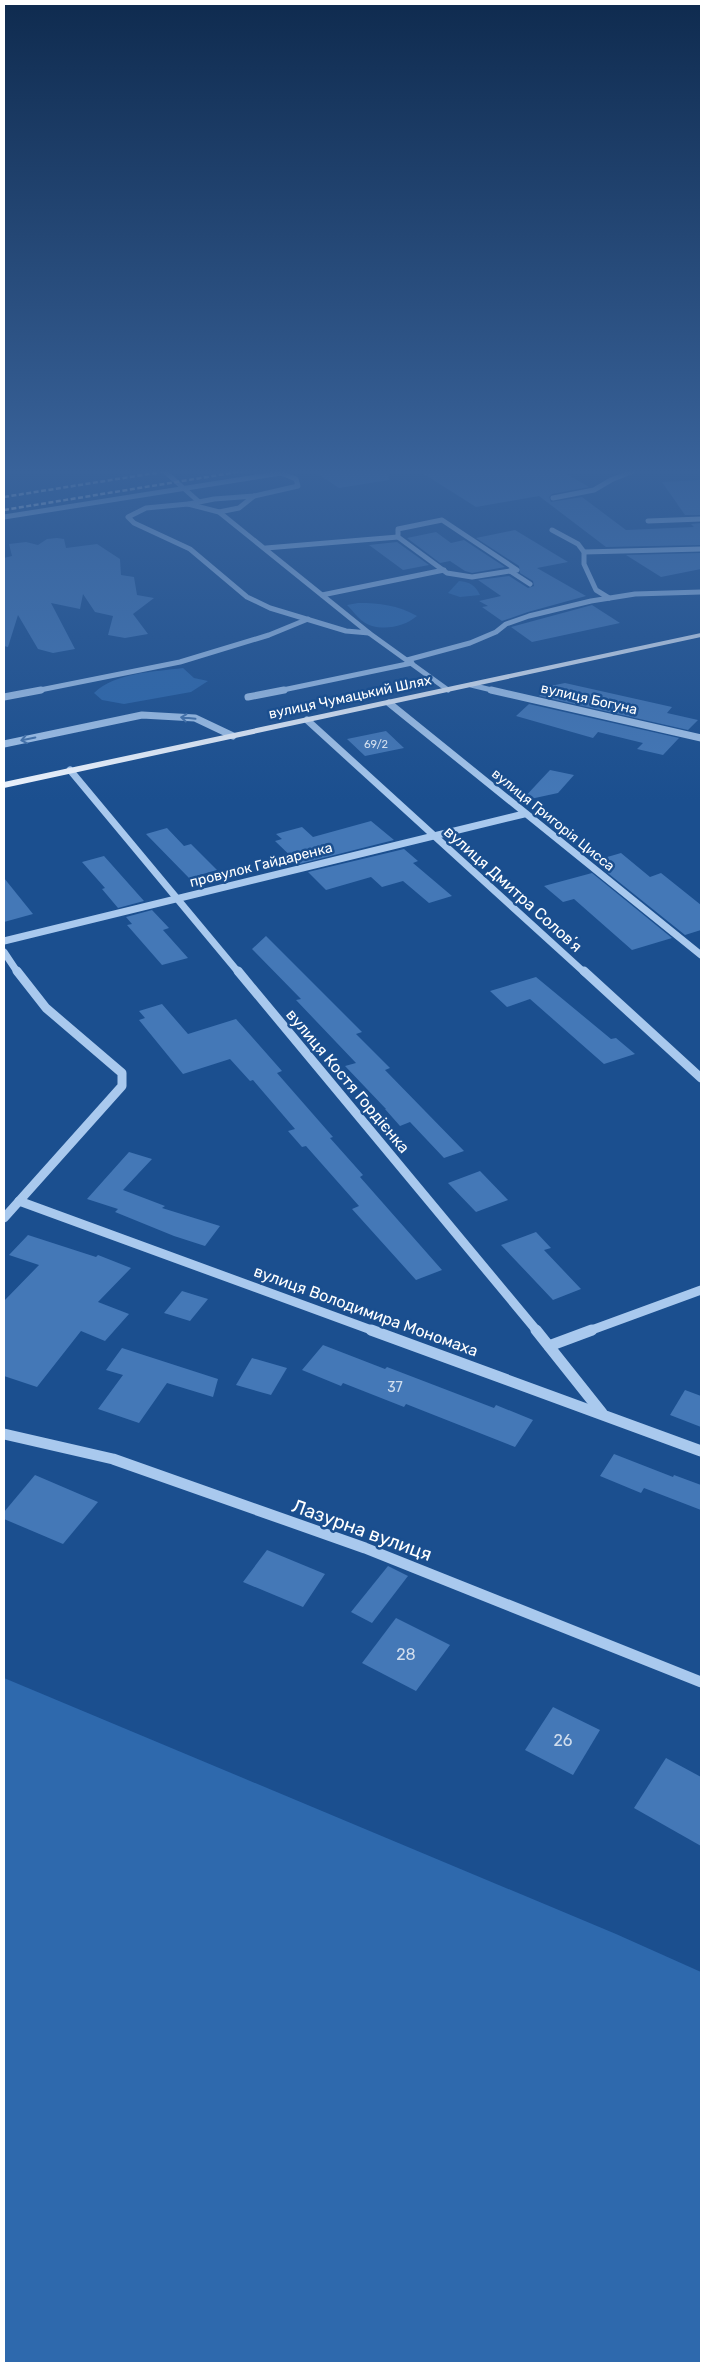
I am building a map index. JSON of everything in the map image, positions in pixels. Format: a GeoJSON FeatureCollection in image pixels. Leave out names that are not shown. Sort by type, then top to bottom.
{"type":"FeatureCollection","features":[{"type":"Feature","properties":{"kind":"main road","name":"вулиця Чумацький Шлях"},"geometry":{"type":"LineString","coordinates":[[4,785],[701,635]]}},
{"type":"Feature","properties":{"kind":"street"},"geometry":{"type":"LineString","coordinates":[[227,579],[248,597],[270,608],[346,631],[368,633]]}},
{"type":"Feature","properties":{"kind":"street"},"geometry":{"type":"LineString","coordinates":[[303,579],[368,633],[448,690]]}},
{"type":"Feature","properties":{"kind":"street"},"geometry":{"type":"LineString","coordinates":[[322,595],[398,579]]}},
{"type":"Feature","properties":{"kind":"street"},"geometry":{"type":"LineString","coordinates":[[523,579],[530,584]]}},
{"type":"Feature","properties":{"kind":"street"},"geometry":{"type":"LineString","coordinates":[[591,579],[596,590],[609,598]]}},
{"type":"Feature","properties":{"kind":"street"},"geometry":{"type":"LineString","coordinates":[[248,697],[409,661],[470,643],[496,632],[506,624],[529,616],[634,594],[701,592]]}},
{"type":"Feature","properties":{"kind":"street"},"geometry":{"type":"LineString","coordinates":[[4,697],[180,662],[269,635],[308,619]]}},
{"type":"Feature","properties":{"kind":"street","name":"вулиця Богуна"},"geometry":{"type":"LineString","coordinates":[[471,685],[701,738]]}},
{"type":"Feature","properties":{"kind":"street","name":"вулиця Григорія Цисса"},"geometry":{"type":"LineString","coordinates":[[389,703],[524,814],[701,955]]}},
{"type":"Feature","properties":{"kind":"street"},"geometry":{"type":"LineString","coordinates":[[4,744],[142,715],[195,718],[233,736]]}},
{"type":"Feature","properties":{"kind":"street","name":"вулиця Дмитра Соловʼя"},"geometry":{"type":"LineString","coordinates":[[307,720],[701,1078]]}},
{"type":"Feature","properties":{"kind":"street","name":"вулиця Костя Гордієнка"},"geometry":{"type":"LineString","coordinates":[[70,770],[549,1346],[602,1413]]}},
{"type":"Feature","properties":{"kind":"street","name":"провулок Гайдаренка"},"geometry":{"type":"LineString","coordinates":[[4,941],[524,814]]}},
{"type":"Feature","properties":{"kind":"street"},"geometry":{"type":"LineString","coordinates":[[4,952],[21,978],[46,1008],[122,1073],[122,1086],[4,1218]]}},
{"type":"Feature","properties":{"kind":"street","name":"вулиця Володимира Мономаха"},"geometry":{"type":"LineString","coordinates":[[19,1201],[602,1413],[701,1451]]}},
{"type":"Feature","properties":{"kind":"street"},"geometry":{"type":"LineString","coordinates":[[549,1346],[701,1290]]}},
{"type":"Feature","properties":{"kind":"street","name":"Лазурна вулиця"},"geometry":{"type":"LineString","coordinates":[[4,1434],[122,1462],[365,1548],[701,1682]]}},
{"type":"Feature","properties":{"kind":"shaded area"},"geometry":{"type":"Polygon","coordinates":[[[459,581],[472,585],[480,595],[460,597],[448,593],[459,581]]]}},
{"type":"Feature","properties":{"kind":"shaded area"},"geometry":{"type":"Polygon","coordinates":[[[358,603],[388,605],[417,616],[396,626],[384,628],[372,626],[361,620],[347,605],[358,603]]]}},
{"type":"Feature","properties":{"kind":"shaded area"},"geometry":{"type":"Polygon","coordinates":[[[183,668],[194,678],[208,681],[191,692],[124,704],[102,700],[94,693],[103,686],[124,677],[183,668]]]}},
{"type":"Feature","properties":{"kind":"shaded area"},"geometry":{"type":"Polygon","coordinates":[[[4,1678],[616,1934],[701,1972],[701,2363],[4,2363],[4,1678]]]}},
{"type":"Feature","properties":{"kind":"building"},"geometry":{"type":"Polygon","coordinates":[[[4,579],[134,579],[137,595],[154,598],[133,614],[148,634],[125,638],[108,635],[113,616],[95,612],[83,594],[80,609],[51,603],[75,649],[53,653],[38,649],[18,615],[8,647],[4,646],[4,579]]]}},
{"type":"Feature","properties":{"kind":"building"},"geometry":{"type":"Polygon","coordinates":[[[514,579],[528,588],[534,586],[530,579],[557,579],[586,596],[502,621],[482,607],[488,606],[479,601],[501,596],[478,580],[514,579]]]}},
{"type":"Feature","properties":{"kind":"building"},"geometry":{"type":"Polygon","coordinates":[[[592,605],[620,623],[532,642],[511,627],[592,605]]]}},
{"type":"Feature","properties":{"kind":"building"},"geometry":{"type":"Polygon","coordinates":[[[565,683],[672,707],[667,713],[698,720],[688,730],[539,696],[550,686],[565,683]]]}},
{"type":"Feature","properties":{"kind":"building"},"geometry":{"type":"Polygon","coordinates":[[[529,704],[679,738],[663,755],[637,749],[643,743],[598,732],[593,738],[516,716],[529,704]]]}},
{"type":"Feature","properties":{"kind":"building"},"geometry":{"type":"Polygon","coordinates":[[[386,731],[404,748],[365,756],[347,739],[386,731]]]}},
{"type":"Feature","properties":{"kind":"building"},"geometry":{"type":"Polygon","coordinates":[[[550,770],[574,775],[558,793],[521,801],[550,770]]]}},
{"type":"Feature","properties":{"kind":"building"},"geometry":{"type":"Polygon","coordinates":[[[371,821],[394,840],[299,864],[275,841],[282,839],[276,834],[302,827],[313,837],[371,821]]]}},
{"type":"Feature","properties":{"kind":"building"},"geometry":{"type":"Polygon","coordinates":[[[167,828],[184,846],[191,844],[217,870],[189,878],[146,834],[167,828]]]}},
{"type":"Feature","properties":{"kind":"building"},"geometry":{"type":"Polygon","coordinates":[[[404,849],[418,861],[413,863],[452,896],[429,903],[403,881],[382,887],[371,877],[326,890],[308,872],[404,849]]]}},
{"type":"Feature","properties":{"kind":"building"},"geometry":{"type":"Polygon","coordinates":[[[621,853],[650,877],[661,873],[701,905],[701,930],[685,935],[604,870],[608,869],[597,860],[621,853]]]}},
{"type":"Feature","properties":{"kind":"building"},"geometry":{"type":"Polygon","coordinates":[[[104,856],[144,901],[118,908],[102,889],[105,888],[82,862],[104,856]]]}},
{"type":"Feature","properties":{"kind":"building"},"geometry":{"type":"Polygon","coordinates":[[[592,873],[672,938],[632,950],[574,899],[563,902],[544,886],[592,873]]]}},
{"type":"Feature","properties":{"kind":"building"},"geometry":{"type":"Polygon","coordinates":[[[4,878],[33,914],[4,922],[4,878]]]}},
{"type":"Feature","properties":{"kind":"building"},"geometry":{"type":"Polygon","coordinates":[[[152,910],[169,928],[163,930],[188,958],[162,965],[127,925],[132,924],[126,917],[152,910]]]}},
{"type":"Feature","properties":{"kind":"building"},"geometry":{"type":"Polygon","coordinates":[[[266,936],[362,1032],[356,1034],[390,1068],[385,1070],[464,1151],[444,1158],[410,1122],[400,1126],[345,1066],[356,1063],[296,1000],[301,999],[252,949],[266,936]]]}},
{"type":"Feature","properties":{"kind":"building"},"geometry":{"type":"Polygon","coordinates":[[[536,977],[611,1039],[616,1038],[635,1054],[604,1064],[530,999],[507,1007],[490,991],[536,977]]]}},
{"type":"Feature","properties":{"kind":"building"},"geometry":{"type":"Polygon","coordinates":[[[162,1004],[188,1034],[236,1019],[282,1071],[277,1073],[333,1137],[330,1138],[363,1175],[360,1177],[442,1270],[416,1280],[352,1209],[359,1206],[306,1146],[302,1147],[288,1131],[295,1129],[253,1080],[250,1081],[230,1059],[183,1074],[139,1020],[145,1018],[139,1011],[162,1004]]]}},
{"type":"Feature","properties":{"kind":"building"},"geometry":{"type":"Polygon","coordinates":[[[129,1152],[152,1159],[123,1190],[165,1206],[162,1208],[220,1226],[205,1246],[174,1236],[115,1212],[118,1209],[87,1199],[129,1152]]]}},
{"type":"Feature","properties":{"kind":"building"},"geometry":{"type":"Polygon","coordinates":[[[480,1171],[508,1200],[476,1212],[448,1183],[480,1171]]]}},
{"type":"Feature","properties":{"kind":"building"},"geometry":{"type":"Polygon","coordinates":[[[536,1232],[551,1248],[544,1250],[581,1289],[553,1300],[501,1245],[536,1232]]]}},
{"type":"Feature","properties":{"kind":"building"},"geometry":{"type":"Polygon","coordinates":[[[28,1235],[96,1257],[98,1255],[131,1268],[98,1302],[129,1314],[105,1341],[81,1331],[37,1387],[4,1376],[4,1301],[39,1265],[9,1255],[28,1235]]]}},
{"type":"Feature","properties":{"kind":"building"},"geometry":{"type":"Polygon","coordinates":[[[182,1291],[208,1299],[190,1321],[164,1313],[182,1291]]]}},
{"type":"Feature","properties":{"kind":"building"},"geometry":{"type":"Polygon","coordinates":[[[323,1345],[494,1408],[496,1405],[533,1420],[515,1447],[406,1404],[404,1407],[343,1383],[341,1386],[302,1370],[323,1345]]]}},
{"type":"Feature","properties":{"kind":"building"},"geometry":{"type":"Polygon","coordinates":[[[122,1348],[218,1379],[213,1397],[167,1383],[139,1423],[98,1409],[123,1375],[106,1370],[122,1348]]]}},
{"type":"Feature","properties":{"kind":"building"},"geometry":{"type":"Polygon","coordinates":[[[252,1358],[287,1368],[271,1395],[236,1385],[252,1358]]]}},
{"type":"Feature","properties":{"kind":"building"},"geometry":{"type":"Polygon","coordinates":[[[685,1390],[701,1396],[701,1427],[670,1415],[685,1390]]]}},
{"type":"Feature","properties":{"kind":"building"},"geometry":{"type":"Polygon","coordinates":[[[614,1454],[673,1477],[674,1475],[701,1485],[701,1510],[644,1488],[641,1493],[600,1476],[614,1454]]]}},
{"type":"Feature","properties":{"kind":"building"},"geometry":{"type":"Polygon","coordinates":[[[35,1475],[98,1502],[63,1544],[4,1519],[4,1512],[35,1475]]]}},
{"type":"Feature","properties":{"kind":"building"},"geometry":{"type":"Polygon","coordinates":[[[267,1550],[325,1574],[303,1607],[243,1582],[267,1550]]]}},
{"type":"Feature","properties":{"kind":"building"},"geometry":{"type":"Polygon","coordinates":[[[388,1566],[408,1576],[372,1623],[351,1612],[388,1566]]]}},
{"type":"Feature","properties":{"kind":"building"},"geometry":{"type":"Polygon","coordinates":[[[396,1618],[450,1645],[416,1691],[362,1663],[396,1618]]]}},
{"type":"Feature","properties":{"kind":"building"},"geometry":{"type":"Polygon","coordinates":[[[553,1707],[600,1730],[573,1775],[525,1750],[553,1707]]]}},
{"type":"Feature","properties":{"kind":"building"},"geometry":{"type":"Polygon","coordinates":[[[666,1758],[701,1777],[701,1846],[634,1808],[666,1758]]]}}]}
